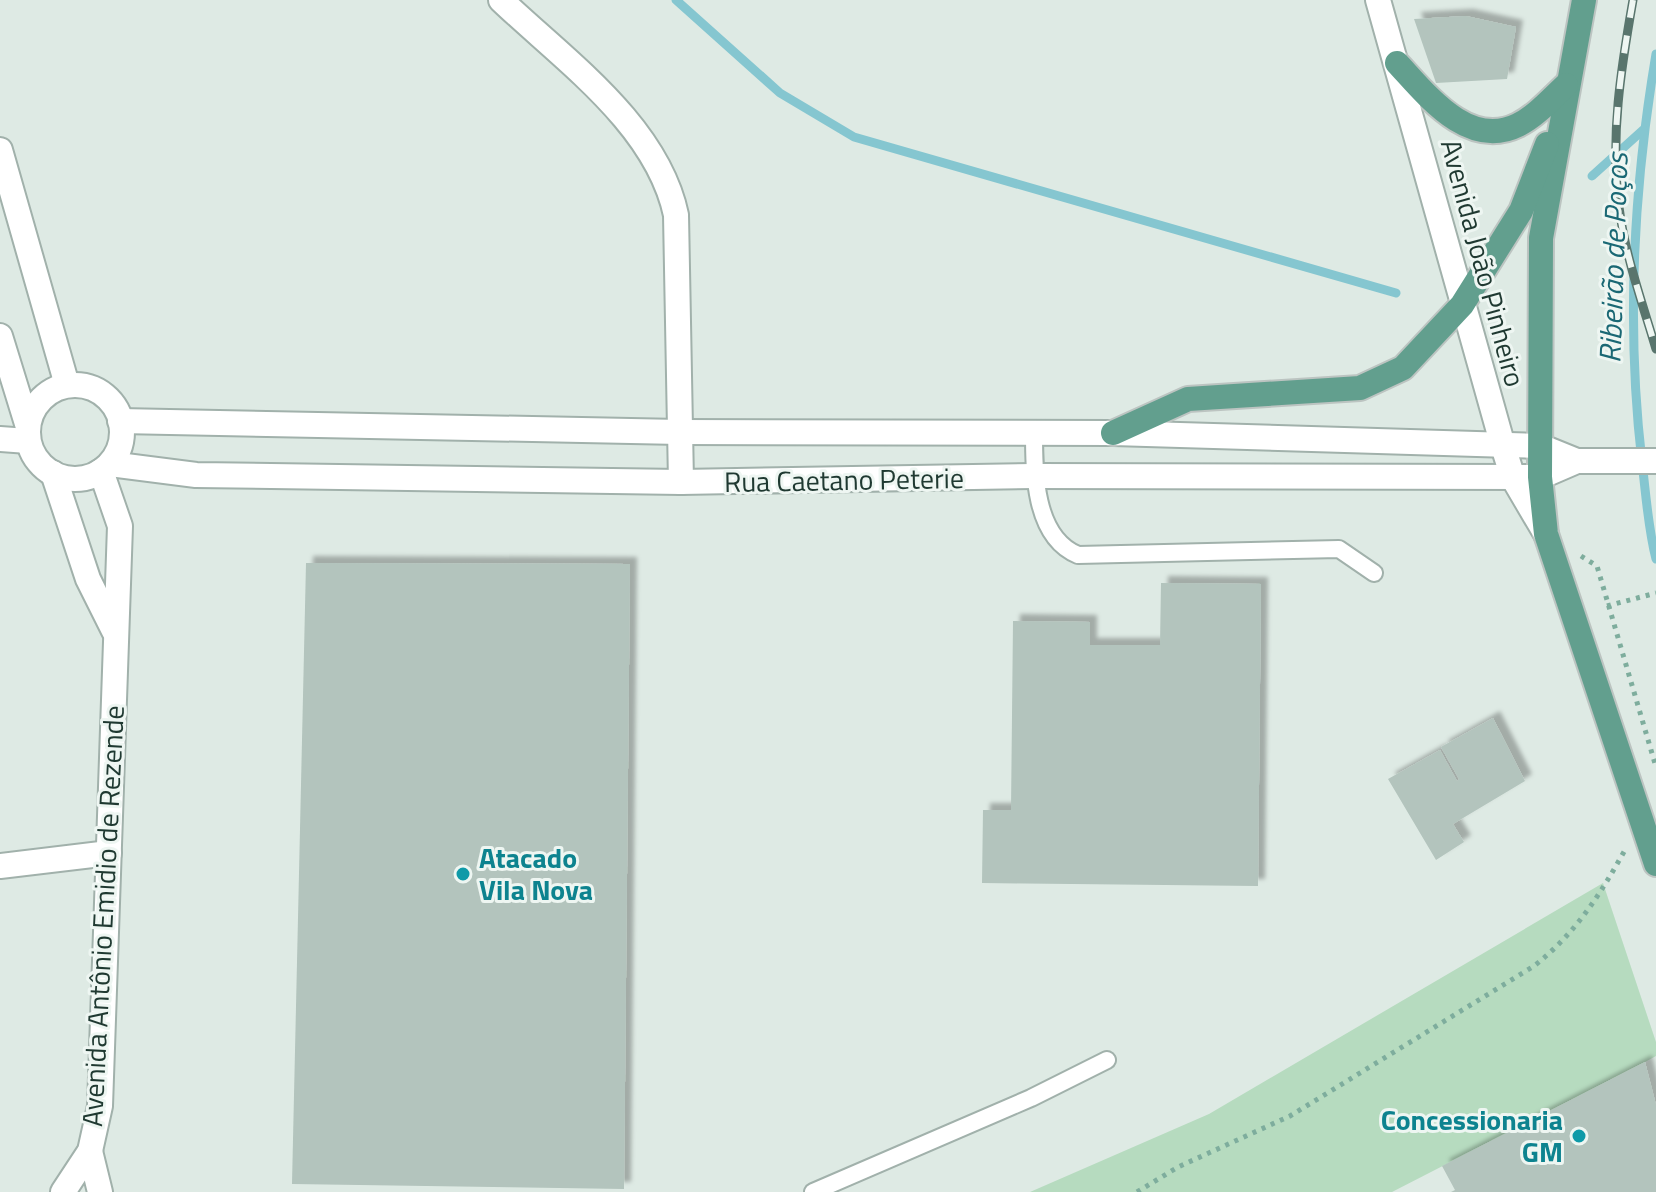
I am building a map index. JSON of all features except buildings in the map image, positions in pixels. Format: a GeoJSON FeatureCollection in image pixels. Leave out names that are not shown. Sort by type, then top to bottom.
{"type":"FeatureCollection","features":[{"type":"Feature","properties":{"kind":"main road"},"geometry":{"type":"LineString","coordinates":[[1113,433],[1188,399],[1360,388],[1403,368],[1462,305],[1521,211],[1566,91],[1584,0]]}},
{"type":"Feature","properties":{"kind":"main road"},"geometry":{"type":"LineString","coordinates":[[1397,63],[1436,105],[1457,120],[1482,129],[1507,129],[1519,125],[1566,91]]}},
{"type":"Feature","properties":{"kind":"main road","name":"Avenida João Pinheiro"},"geometry":{"type":"LineString","coordinates":[[1566,91],[1541,238],[1540,461],[1546,534],[1656,864]]}},
{"type":"Feature","properties":{"kind":"street"},"geometry":{"type":"LineString","coordinates":[[501,0],[628,121],[658,162],[670,189],[676,215],[681,482]]}},
{"type":"Feature","properties":{"kind":"street","name":"Avenida João Pinheiro"},"geometry":{"type":"LineString","coordinates":[[1378,0],[1513,478],[1546,534]]}},
{"type":"Feature","properties":{"kind":"street"},"geometry":{"type":"LineString","coordinates":[[0,150],[67,385]]}},
{"type":"Feature","properties":{"kind":"street"},"geometry":{"type":"LineString","coordinates":[[0,336],[34,456],[53,473],[73,479],[106,468],[122,436],[113,404],[100,393],[84,386],[67,385],[41,400],[28,434]]}},
{"type":"Feature","properties":{"kind":"street","name":"Rua Caetano Peterie"},"geometry":{"type":"LineString","coordinates":[[120,421],[680,432],[1113,433],[1503,446],[1540,461],[1656,461]]}},
{"type":"Feature","properties":{"kind":"street"},"geometry":{"type":"LineString","coordinates":[[0,439],[28,434]]}},
{"type":"Feature","properties":{"kind":"street","name":"Rua Caetano Peterie"},"geometry":{"type":"LineString","coordinates":[[106,468],[196,475],[681,482],[1034,476],[1513,478],[1540,461]]}},
{"type":"Feature","properties":{"kind":"street","name":"Avenida Antônio Emidio de Rezende"},"geometry":{"type":"LineString","coordinates":[[63,1192],[90,1151],[100,1106],[120,526],[106,468]]}},
{"type":"Feature","properties":{"kind":"street","name":"Avenida Antônio Emidio de Rezende"},"geometry":{"type":"LineString","coordinates":[[53,473],[88,579],[114,631]]}},
{"type":"Feature","properties":{"kind":"street"},"geometry":{"type":"LineString","coordinates":[[0,866],[109,853]]}},
{"type":"Feature","properties":{"kind":"street"},"geometry":{"type":"LineString","coordinates":[[90,1151],[100,1192]]}},
{"type":"Feature","properties":{"kind":"lane"},"geometry":{"type":"LineString","coordinates":[[1034,431],[1034,476],[1051,534],[1062,549],[1078,555],[1339,549],[1374,573]]}},
{"type":"Feature","properties":{"kind":"lane"},"geometry":{"type":"LineString","coordinates":[[813,1192],[1031,1098],[1107,1060]]}},
{"type":"Feature","properties":{"kind":"path"},"geometry":{"type":"LineString","coordinates":[[1546,534],[1597,566],[1656,767]]}},
{"type":"Feature","properties":{"kind":"path"},"geometry":{"type":"LineString","coordinates":[[1607,606],[1656,593]]}},
{"type":"Feature","properties":{"kind":"path"},"geometry":{"type":"LineString","coordinates":[[1137,1192],[1178,1167],[1290,1116],[1534,966],[1560,946],[1597,901],[1625,849]]}},
{"type":"Feature","properties":{"kind":"green space"},"geometry":{"type":"Polygon","coordinates":[[[1603,883],[1656,1042],[1656,1056],[1645,1062],[1392,1192],[1030,1192],[1209,1114],[1603,883]]]}},
{"type":"Feature","properties":{"kind":"waterway"},"geometry":{"type":"LineString","coordinates":[[676,0],[780,93],[854,137],[1396,293]]}},
{"type":"Feature","properties":{"kind":"waterway","name":"Ribeirão de Poços"},"geometry":{"type":"LineString","coordinates":[[1656,54],[1637,207],[1633,309],[1637,411],[1656,559]]}},
{"type":"Feature","properties":{"kind":"waterway"},"geometry":{"type":"LineString","coordinates":[[1592,176],[1643,130]]}},
{"type":"Feature","properties":{"kind":"railway"},"geometry":{"type":"LineString","coordinates":[[1633,0],[1618,103],[1617,181],[1625,243],[1656,349]]}},
{"type":"Feature","properties":{"kind":"place","name":"Atacado Vila Nova"},"geometry":{"type":"Point","coordinates":[463,874]}},
{"type":"Feature","properties":{"kind":"place","name":"Concessionaria GM"},"geometry":{"type":"Point","coordinates":[1579,1136]}}]}
